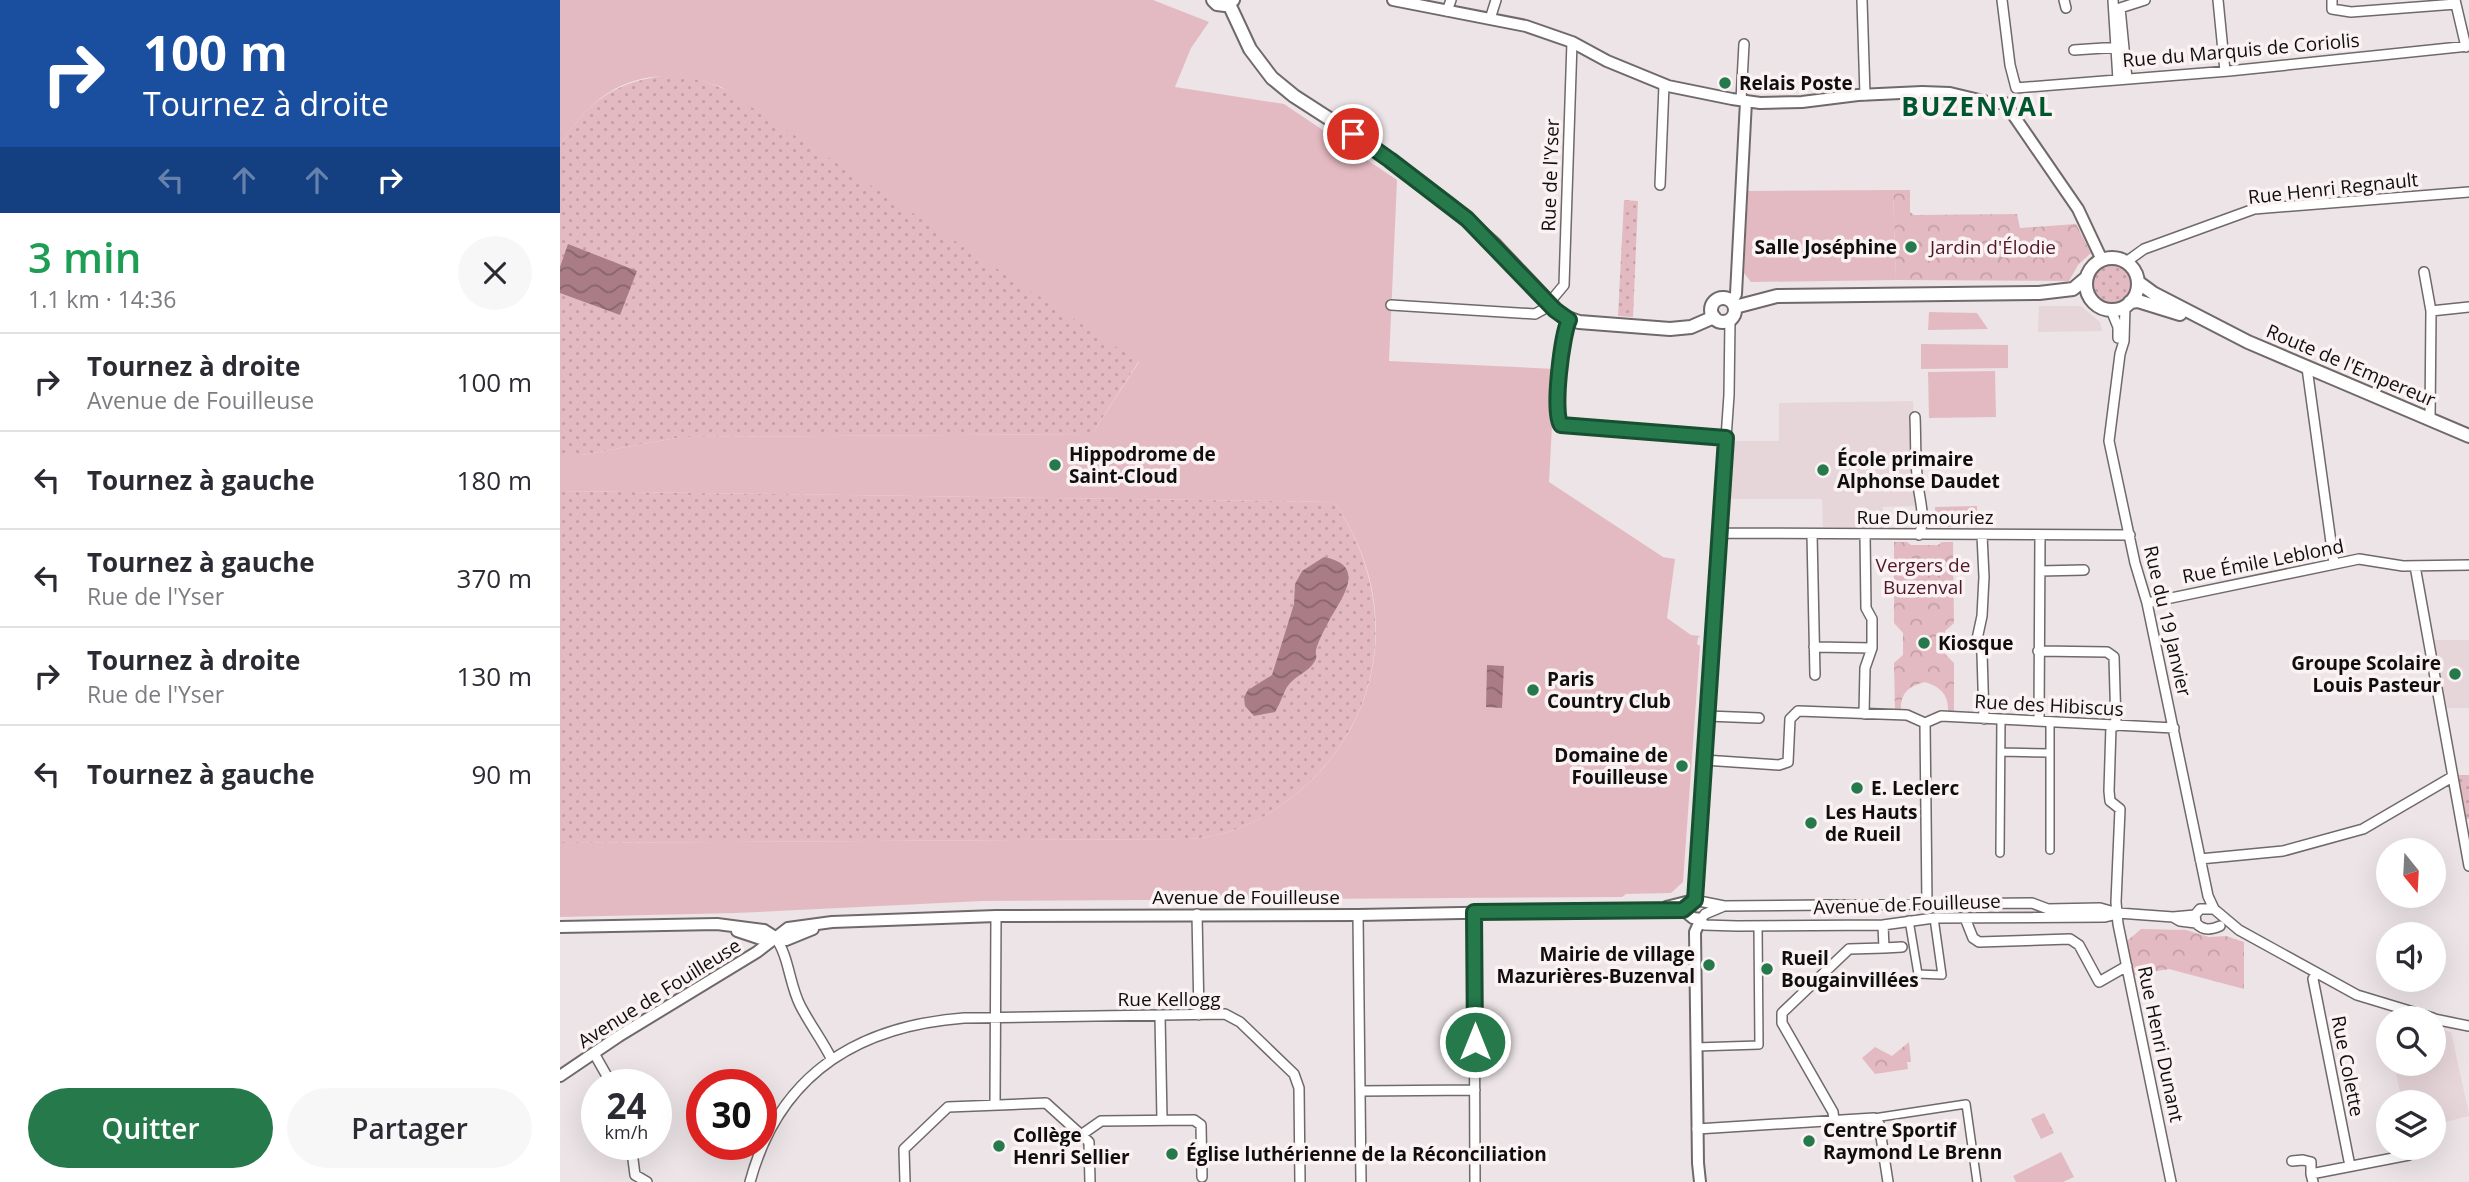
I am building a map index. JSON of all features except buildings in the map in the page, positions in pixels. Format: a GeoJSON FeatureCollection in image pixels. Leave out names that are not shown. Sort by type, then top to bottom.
{"type":"FeatureCollection","features":[{"type":"Feature","properties":{"kind":"main road"},"geometry":{"type":"LineString","coordinates":[[1213,0],[1221,5],[1231,2],[1251,49],[1272,78],[1294,96],[1373,147],[1450,205],[1494,244],[1549,304],[1569,320],[1680,328],[1693,327],[1714,317]]}},
{"type":"Feature","properties":{"kind":"main road"},"geometry":{"type":"LineString","coordinates":[[1734,304],[1733,317],[1730,320],[1721,322],[1714,317],[1712,309],[1716,301],[1724,298],[1734,304],[1783,296],[2039,293],[2073,289],[2086,278],[2092,267],[2102,260],[2114,258],[2126,262],[2134,271],[2138,282],[2136,293],[2127,304],[2111,310],[2092,300],[2087,291],[2086,278]]}},
{"type":"Feature","properties":{"kind":"main road","name":"Route de l'Empereur"},"geometry":{"type":"LineString","coordinates":[[2138,282],[2153,293],[2219,328],[2469,436]]}},
{"type":"Feature","properties":{"kind":"main road"},"geometry":{"type":"LineString","coordinates":[[2039,293],[2092,300]]}},
{"type":"Feature","properties":{"kind":"main road","name":"Route de l'Empereur"},"geometry":{"type":"LineString","coordinates":[[2127,304],[2137,301],[2219,328]]}},
{"type":"Feature","properties":{"kind":"street"},"geometry":{"type":"LineString","coordinates":[[1393,0],[1449,5],[1490,19],[1526,26],[1572,42],[1607,61],[1664,85],[1744,101],[1802,102],[1907,92],[1950,93],[1992,103],[2005,103]]}},
{"type":"Feature","properties":{"kind":"street"},"geometry":{"type":"LineString","coordinates":[[1490,19],[1496,0]]}},
{"type":"Feature","properties":{"kind":"street"},"geometry":{"type":"LineString","coordinates":[[1862,0],[1865,95]]}},
{"type":"Feature","properties":{"kind":"street"},"geometry":{"type":"LineString","coordinates":[[2002,0],[2010,65],[2016,88],[2005,103]]}},
{"type":"Feature","properties":{"kind":"street"},"geometry":{"type":"LineString","coordinates":[[2122,79],[2116,6],[2145,0]]}},
{"type":"Feature","properties":{"kind":"street"},"geometry":{"type":"LineString","coordinates":[[2218,0],[2225,71]]}},
{"type":"Feature","properties":{"kind":"street"},"geometry":{"type":"LineString","coordinates":[[2332,0],[2332,9],[2351,12],[2456,2],[2467,47]]}},
{"type":"Feature","properties":{"kind":"street","name":"Rue de l'Yser"},"geometry":{"type":"LineString","coordinates":[[1549,304],[1564,285],[1572,42]]}},
{"type":"Feature","properties":{"kind":"street"},"geometry":{"type":"LineString","coordinates":[[1734,304],[1743,158],[1745,44]]}},
{"type":"Feature","properties":{"kind":"street"},"geometry":{"type":"LineString","coordinates":[[2074,50],[2120,47]]}},
{"type":"Feature","properties":{"kind":"street","name":"Rue du Marquis de Coriolis"},"geometry":{"type":"LineString","coordinates":[[2016,88],[2467,47]]}},
{"type":"Feature","properties":{"kind":"street"},"geometry":{"type":"LineString","coordinates":[[1660,185],[1664,85]]}},
{"type":"Feature","properties":{"kind":"street"},"geometry":{"type":"LineString","coordinates":[[2005,103],[2078,209],[2102,260]]}},
{"type":"Feature","properties":{"kind":"street","name":"Rue Henri Regnault"},"geometry":{"type":"LineString","coordinates":[[2126,262],[2144,249],[2254,209],[2469,192]]}},
{"type":"Feature","properties":{"kind":"street"},"geometry":{"type":"LineString","coordinates":[[2424,272],[2431,310],[2430,420]]}},
{"type":"Feature","properties":{"kind":"street"},"geometry":{"type":"LineString","coordinates":[[1391,305],[1535,314],[1549,304]]}},
{"type":"Feature","properties":{"kind":"street","name":"Rue du 19 Janvier"},"geometry":{"type":"LineString","coordinates":[[2127,304],[2109,441],[2174,728],[2209,909],[2220,921],[2231,922],[2239,930],[2357,995],[2392,1006]]}},
{"type":"Feature","properties":{"kind":"street"},"geometry":{"type":"LineString","coordinates":[[2431,310],[2469,307]]}},
{"type":"Feature","properties":{"kind":"street","name":"Rue du 19 Janvier"},"geometry":{"type":"LineString","coordinates":[[2111,310],[2118,327],[2120,354]]}},
{"type":"Feature","properties":{"kind":"street"},"geometry":{"type":"LineString","coordinates":[[1569,320],[1563,336],[1558,381],[1557,416],[1561,425],[1726,438]]}},
{"type":"Feature","properties":{"kind":"street"},"geometry":{"type":"LineString","coordinates":[[1700,1182],[1695,932],[1701,919],[1695,900],[1729,395],[1730,320]]}},
{"type":"Feature","properties":{"kind":"street"},"geometry":{"type":"LineString","coordinates":[[2307,368],[2334,564]]}},
{"type":"Feature","properties":{"kind":"street"},"geometry":{"type":"LineString","coordinates":[[1915,416],[1918,485],[1922,504],[1922,530],[1919,535]]}},
{"type":"Feature","properties":{"kind":"street","name":"Rue Dumouriez"},"geometry":{"type":"LineString","coordinates":[[1719,533],[2130,535]]}},
{"type":"Feature","properties":{"kind":"street"},"geometry":{"type":"LineString","coordinates":[[1812,534],[1815,675]]}},
{"type":"Feature","properties":{"kind":"street"},"geometry":{"type":"LineString","coordinates":[[1864,714],[1865,668],[1872,648],[1872,620],[1866,608],[1865,535]]}},
{"type":"Feature","properties":{"kind":"street"},"geometry":{"type":"LineString","coordinates":[[1982,535],[1983,603],[1977,639],[1982,653],[1983,719]]}},
{"type":"Feature","properties":{"kind":"street"},"geometry":{"type":"LineString","coordinates":[[2039,721],[2040,535]]}},
{"type":"Feature","properties":{"kind":"street","name":"Rue Émile Leblond"},"geometry":{"type":"LineString","coordinates":[[2147,603],[2359,559],[2415,566],[2469,565]]}},
{"type":"Feature","properties":{"kind":"street"},"geometry":{"type":"LineString","coordinates":[[2415,566],[2469,865]]}},
{"type":"Feature","properties":{"kind":"street"},"geometry":{"type":"LineString","coordinates":[[2040,571],[2084,570]]}},
{"type":"Feature","properties":{"kind":"street"},"geometry":{"type":"LineString","coordinates":[[1814,647],[1872,648]]}},
{"type":"Feature","properties":{"kind":"street"},"geometry":{"type":"LineString","coordinates":[[2038,651],[2107,652],[2114,657],[2113,726]]}},
{"type":"Feature","properties":{"kind":"street"},"geometry":{"type":"LineString","coordinates":[[1704,760],[1779,765],[1788,762],[1790,719],[1798,711],[1907,715],[1925,723],[1927,904]]}},
{"type":"Feature","properties":{"kind":"street"},"geometry":{"type":"LineString","coordinates":[[1707,716],[1759,718]]}},
{"type":"Feature","properties":{"kind":"street","name":"Rue des Hibiscus"},"geometry":{"type":"LineString","coordinates":[[1925,723],[1941,716],[2174,728]]}},
{"type":"Feature","properties":{"kind":"street"},"geometry":{"type":"LineString","coordinates":[[2000,853],[2001,719]]}},
{"type":"Feature","properties":{"kind":"street"},"geometry":{"type":"LineString","coordinates":[[2049,850],[2050,721]]}},
{"type":"Feature","properties":{"kind":"street","name":"Rue Henri Dunant"},"geometry":{"type":"LineString","coordinates":[[2113,726],[2109,791],[2110,801],[2120,809],[2116,902],[2118,924],[2171,1182]]}},
{"type":"Feature","properties":{"kind":"street"},"geometry":{"type":"LineString","coordinates":[[2001,752],[2050,753]]}},
{"type":"Feature","properties":{"kind":"street"},"geometry":{"type":"LineString","coordinates":[[2200,859],[2283,852],[2363,829],[2452,777]]}},
{"type":"Feature","properties":{"kind":"street"},"geometry":{"type":"LineString","coordinates":[[1683,910],[1695,900]]}},
{"type":"Feature","properties":{"kind":"street","name":"Avenue de Fouilleuse"},"geometry":{"type":"LineString","coordinates":[[1660,909],[1678,902],[1695,900],[1724,906],[2032,903],[2048,909],[2099,908],[2119,913],[2173,917],[2180,921],[2195,919],[2206,929],[2220,921]]}},
{"type":"Feature","properties":{"kind":"street","name":"Avenue de Fouilleuse"},"geometry":{"type":"LineString","coordinates":[[1701,919],[1705,914],[1724,906]]}},
{"type":"Feature","properties":{"kind":"street","name":"Avenue de Fouilleuse"},"geometry":{"type":"LineString","coordinates":[[560,1076],[757,952],[788,928],[832,922],[996,916],[1358,915],[1660,909],[1683,910],[1693,918],[1701,919]]}},
{"type":"Feature","properties":{"kind":"street"},"geometry":{"type":"LineString","coordinates":[[2195,919],[2197,911],[2209,909]]}},
{"type":"Feature","properties":{"kind":"street"},"geometry":{"type":"LineString","coordinates":[[1474,912],[1475,1182]]}},
{"type":"Feature","properties":{"kind":"street","name":"Avenue de Fouilleuse"},"geometry":{"type":"LineString","coordinates":[[1701,919],[1704,925],[1883,925],[1934,918],[2105,917],[2119,913]]}},
{"type":"Feature","properties":{"kind":"street"},"geometry":{"type":"LineString","coordinates":[[1197,914],[1199,1015]]}},
{"type":"Feature","properties":{"kind":"street"},"geometry":{"type":"LineString","coordinates":[[1358,915],[1361,1182]]}},
{"type":"Feature","properties":{"kind":"street"},"geometry":{"type":"LineString","coordinates":[[995,1105],[996,916]]}},
{"type":"Feature","properties":{"kind":"street"},"geometry":{"type":"LineString","coordinates":[[1909,920],[1918,974],[1941,975],[1934,918]]}},
{"type":"Feature","properties":{"kind":"street"},"geometry":{"type":"LineString","coordinates":[[1965,918],[1973,938],[1979,942],[2070,939],[2079,945],[2099,982],[2127,966]]}},
{"type":"Feature","properties":{"kind":"street"},"geometry":{"type":"LineString","coordinates":[[560,927],[717,924],[764,930],[775,937],[783,947],[800,1004],[831,1058]]}},
{"type":"Feature","properties":{"kind":"street"},"geometry":{"type":"LineString","coordinates":[[1883,925],[1884,948]]}},
{"type":"Feature","properties":{"kind":"street"},"geometry":{"type":"LineString","coordinates":[[1696,1047],[1759,1045],[1758,926]]}},
{"type":"Feature","properties":{"kind":"street"},"geometry":{"type":"LineString","coordinates":[[1834,1120],[1833,1112],[1782,1023],[1782,1013],[1849,949],[1902,947]]}},
{"type":"Feature","properties":{"kind":"street","name":"Rue Colette"},"geometry":{"type":"LineString","coordinates":[[2316,973],[2313,979],[2350,1166]]}},
{"type":"Feature","properties":{"kind":"street","name":"Rue Kellogg"},"geometry":{"type":"LineString","coordinates":[[750,1182],[773,1124],[798,1090],[831,1058],[902,1027],[928,1021],[996,1017],[1226,1014],[1294,1074],[1299,1088],[1300,1182]]}},
{"type":"Feature","properties":{"kind":"street"},"geometry":{"type":"LineString","coordinates":[[1160,1016],[1161,1119]]}},
{"type":"Feature","properties":{"kind":"street","name":"Rue du 19 Janvier"},"geometry":{"type":"LineString","coordinates":[[2446,1021],[2469,1026]]}},
{"type":"Feature","properties":{"kind":"street"},"geometry":{"type":"LineString","coordinates":[[594,1055],[602,1069]]}},
{"type":"Feature","properties":{"kind":"street"},"geometry":{"type":"LineString","coordinates":[[1360,1091],[1475,1090]]}},
{"type":"Feature","properties":{"kind":"street"},"geometry":{"type":"LineString","coordinates":[[905,1182],[904,1149],[948,1107],[1046,1103],[1089,1142],[1090,1182]]}},
{"type":"Feature","properties":{"kind":"street"},"geometry":{"type":"LineString","coordinates":[[1697,1129],[1874,1118],[1966,1104],[1977,1182]]}},
{"type":"Feature","properties":{"kind":"street"},"geometry":{"type":"LineString","coordinates":[[1874,1118],[1879,1124],[1888,1182]]}},
{"type":"Feature","properties":{"kind":"street"},"geometry":{"type":"LineString","coordinates":[[1081,1135],[1101,1121],[1194,1120],[1201,1125],[1202,1177]]}},
{"type":"Feature","properties":{"kind":"street"},"geometry":{"type":"LineString","coordinates":[[633,1160],[635,1175]]}},
{"type":"Feature","properties":{"kind":"street"},"geometry":{"type":"LineString","coordinates":[[2292,1161],[2311,1162],[2312,1178],[2350,1166],[2382,1160]]}},
{"type":"Feature","properties":{"kind":"street"},"geometry":{"type":"LineString","coordinates":[[626,1182],[635,1175]]}},
{"type":"Feature","properties":{"kind":"street"},"geometry":{"type":"LineString","coordinates":[[635,1175],[647,1182]]}},
{"type":"Feature","properties":{"kind":"shaded area"},"geometry":{"type":"Polygon","coordinates":[[[2039,306],[2081,306],[2100,322],[2102,331],[2038,332],[2039,306]]]}},
{"type":"Feature","properties":{"kind":"shaded area","name":"École primaire Alphonse Daudet"},"geometry":{"type":"Polygon","coordinates":[[[1913,401],[1916,506],[1883,507],[1883,528],[1823,527],[1822,499],[1730,499],[1734,441],[1779,441],[1779,403],[1913,401]]]}},
{"type":"Feature","properties":{"kind":"shaded area","name":"Groupe Scolaire Louis Pasteur"},"geometry":{"type":"Polygon","coordinates":[[[2434,640],[2469,640],[2469,708],[2447,708],[2434,640]]]}},
{"type":"Feature","properties":{"kind":"shaded area"},"geometry":{"type":"Polygon","coordinates":[[[2446,1031],[2451,1032],[2469,1116],[2446,1122],[2446,1090],[2399,1090],[2397,1076],[2446,1076],[2446,1031]]]}},
{"type":"Feature","properties":{"kind":"green space","name":"Hippodrome de Saint-Cloud"},"geometry":{"type":"Polygon","coordinates":[[[560,0],[1153,0],[1209,22],[1191,48],[1175,87],[1284,104],[1397,180],[1389,361],[1555,369],[1549,482],[1663,557],[1675,559],[1667,618],[1691,635],[1700,636],[1697,644],[1700,646],[1683,882],[1671,893],[1626,894],[1622,897],[982,901],[736,913],[560,917],[560,843],[1189,839],[1241,828],[1287,801],[1320,772],[1346,738],[1363,701],[1374,662],[1376,621],[1370,580],[1356,540],[1334,502],[560,491],[560,455],[582,455],[682,437],[1092,434],[1139,362],[721,87],[695,79],[671,76],[649,77],[628,83],[609,92],[591,106],[560,146],[560,0]]]}},
{"type":"Feature","properties":{"kind":"green space"},"geometry":{"type":"Polygon","coordinates":[[[669,75],[705,82],[738,96],[1139,361],[1092,434],[682,437],[582,455],[560,455],[560,146],[581,117],[605,96],[633,82],[669,75]]]}},
{"type":"Feature","properties":{"kind":"green space","name":"Jardin d'Élodie"},"geometry":{"type":"Polygon","coordinates":[[[1893,190],[1910,190],[1910,212],[1914,215],[2017,214],[2020,228],[2076,224],[2091,253],[2078,265],[2069,281],[1896,280],[1893,190]]]}},
{"type":"Feature","properties":{"kind":"green space"},"geometry":{"type":"Polygon","coordinates":[[[1893,190],[1896,280],[1751,282],[1744,273],[1748,191],[1893,190]]]}},
{"type":"Feature","properties":{"kind":"green space"},"geometry":{"type":"Polygon","coordinates":[[[1624,200],[1638,201],[1633,317],[1618,316],[1624,200]]]}},
{"type":"Feature","properties":{"kind":"green space"},"geometry":{"type":"Polygon","coordinates":[[[2111,262],[2126,269],[2133,284],[2126,299],[2111,306],[2096,299],[2089,284],[2096,269],[2111,262]]]}},
{"type":"Feature","properties":{"kind":"green space"},"geometry":{"type":"Polygon","coordinates":[[[1929,312],[1977,313],[1988,329],[1928,330],[1929,312]]]}},
{"type":"Feature","properties":{"kind":"green space"},"geometry":{"type":"Polygon","coordinates":[[[1921,344],[2008,345],[2008,368],[1921,369],[1921,344]]]}},
{"type":"Feature","properties":{"kind":"green space"},"geometry":{"type":"Polygon","coordinates":[[[1995,371],[1996,417],[1929,418],[1928,372],[1995,371]]]}},
{"type":"Feature","properties":{"kind":"green space"},"geometry":{"type":"Polygon","coordinates":[[[560,491],[1334,502],[1356,541],[1370,581],[1375,621],[1373,662],[1363,701],[1345,738],[1320,771],[1287,801],[1265,816],[1241,828],[1202,838],[560,843],[560,491]]]}},
{"type":"Feature","properties":{"kind":"green space"},"geometry":{"type":"Polygon","coordinates":[[[1977,506],[1977,527],[1935,527],[1935,507],[1977,506]]]}},
{"type":"Feature","properties":{"kind":"green space","name":"Vergers de Buzenval"},"geometry":{"type":"Polygon","coordinates":[[[1894,542],[1938,545],[1942,542],[1953,542],[1954,623],[1945,631],[1945,654],[1954,663],[1954,713],[1948,712],[1943,692],[1925,682],[1907,691],[1902,699],[1901,711],[1895,710],[1894,663],[1903,655],[1903,633],[1894,623],[1894,542]]]}},
{"type":"Feature","properties":{"kind":"green space"},"geometry":{"type":"Polygon","coordinates":[[[2456,775],[2469,775],[2469,819],[2465,819],[2456,775]]]}},
{"type":"Feature","properties":{"kind":"green space"},"geometry":{"type":"Polygon","coordinates":[[[2141,929],[2186,930],[2209,937],[2226,936],[2244,942],[2244,989],[2169,969],[2134,975],[2127,941],[2141,929]]]}},
{"type":"Feature","properties":{"kind":"green space"},"geometry":{"type":"Polygon","coordinates":[[[1909,1042],[1911,1062],[1907,1062],[1908,1069],[1875,1074],[1862,1058],[1875,1047],[1892,1056],[1909,1042]]]}},
{"type":"Feature","properties":{"kind":"green space"},"geometry":{"type":"Polygon","coordinates":[[[2044,1113],[2054,1133],[2041,1139],[2031,1119],[2044,1113]]]}},
{"type":"Feature","properties":{"kind":"green space"},"geometry":{"type":"Polygon","coordinates":[[[2061,1152],[2074,1177],[2063,1182],[2016,1182],[2013,1176],[2061,1152]]]}},
{"type":"Feature","properties":{"kind":"water"},"geometry":{"type":"Polygon","coordinates":[[[568,244],[637,271],[620,315],[560,293],[560,267],[568,244]]]}},
{"type":"Feature","properties":{"kind":"water"},"geometry":{"type":"Polygon","coordinates":[[[1324,557],[1346,568],[1349,576],[1343,596],[1318,644],[1315,661],[1290,683],[1275,712],[1254,716],[1245,706],[1244,697],[1248,690],[1272,675],[1294,604],[1295,584],[1302,571],[1324,557]]]}},
{"type":"Feature","properties":{"kind":"water"},"geometry":{"type":"Polygon","coordinates":[[[1487,665],[1504,666],[1502,708],[1486,707],[1487,665]]]}},
{"type":"Feature","properties":{"kind":"place","name":"Relais Poste"},"geometry":{"type":"Point","coordinates":[1725,83]}},
{"type":"Feature","properties":{"kind":"place","name":"Salle Joséphine"},"geometry":{"type":"Point","coordinates":[1911,247]}},
{"type":"Feature","properties":{"kind":"place","name":"Hippodrome de Saint-Cloud"},"geometry":{"type":"Point","coordinates":[1055,465]}},
{"type":"Feature","properties":{"kind":"place","name":"École primaire Alphonse Daudet"},"geometry":{"type":"Point","coordinates":[1823,470]}},
{"type":"Feature","properties":{"kind":"place","name":"Kiosque"},"geometry":{"type":"Point","coordinates":[1924,643]}},
{"type":"Feature","properties":{"kind":"place","name":"Groupe Scolaire Louis Pasteur"},"geometry":{"type":"Point","coordinates":[2455,674]}},
{"type":"Feature","properties":{"kind":"place","name":"Paris Country Club"},"geometry":{"type":"Point","coordinates":[1533,690]}},
{"type":"Feature","properties":{"kind":"place","name":"Domaine de Fouilleuse"},"geometry":{"type":"Point","coordinates":[1682,766]}},
{"type":"Feature","properties":{"kind":"place","name":"E. Leclerc"},"geometry":{"type":"Point","coordinates":[1857,788]}},
{"type":"Feature","properties":{"kind":"place","name":"Les Hauts de Rueil"},"geometry":{"type":"Point","coordinates":[1811,823]}},
{"type":"Feature","properties":{"kind":"place","name":"Mairie de village Mazurières-Buzenval"},"geometry":{"type":"Point","coordinates":[1709,965]}},
{"type":"Feature","properties":{"kind":"place","name":"Rueil Bougainvillées"},"geometry":{"type":"Point","coordinates":[1767,969]}},
{"type":"Feature","properties":{"kind":"place","name":"Centre Sportif Raymond Le Brenn"},"geometry":{"type":"Point","coordinates":[1809,1141]}},
{"type":"Feature","properties":{"kind":"place","name":"Collège Henri Sellier"},"geometry":{"type":"Point","coordinates":[999,1146]}},
{"type":"Feature","properties":{"kind":"place","name":"Église luthérienne de la Réconciliation"},"geometry":{"type":"Point","coordinates":[1172,1154]}},
{"type":"Feature","properties":{"kind":"district","name":"BUZENVAL"},"geometry":{"type":"Point","coordinates":[1978,107]}},
{"type":"Feature","properties":{"kind":"route"},"geometry":{"type":"LineString","coordinates":[[1353,134],[1467,219],[1555,310],[1569,320],[1563,336],[1558,381],[1557,416],[1561,425],[1726,438],[1695,900],[1683,910],[1474,912],[1475,1042]]}}]}
